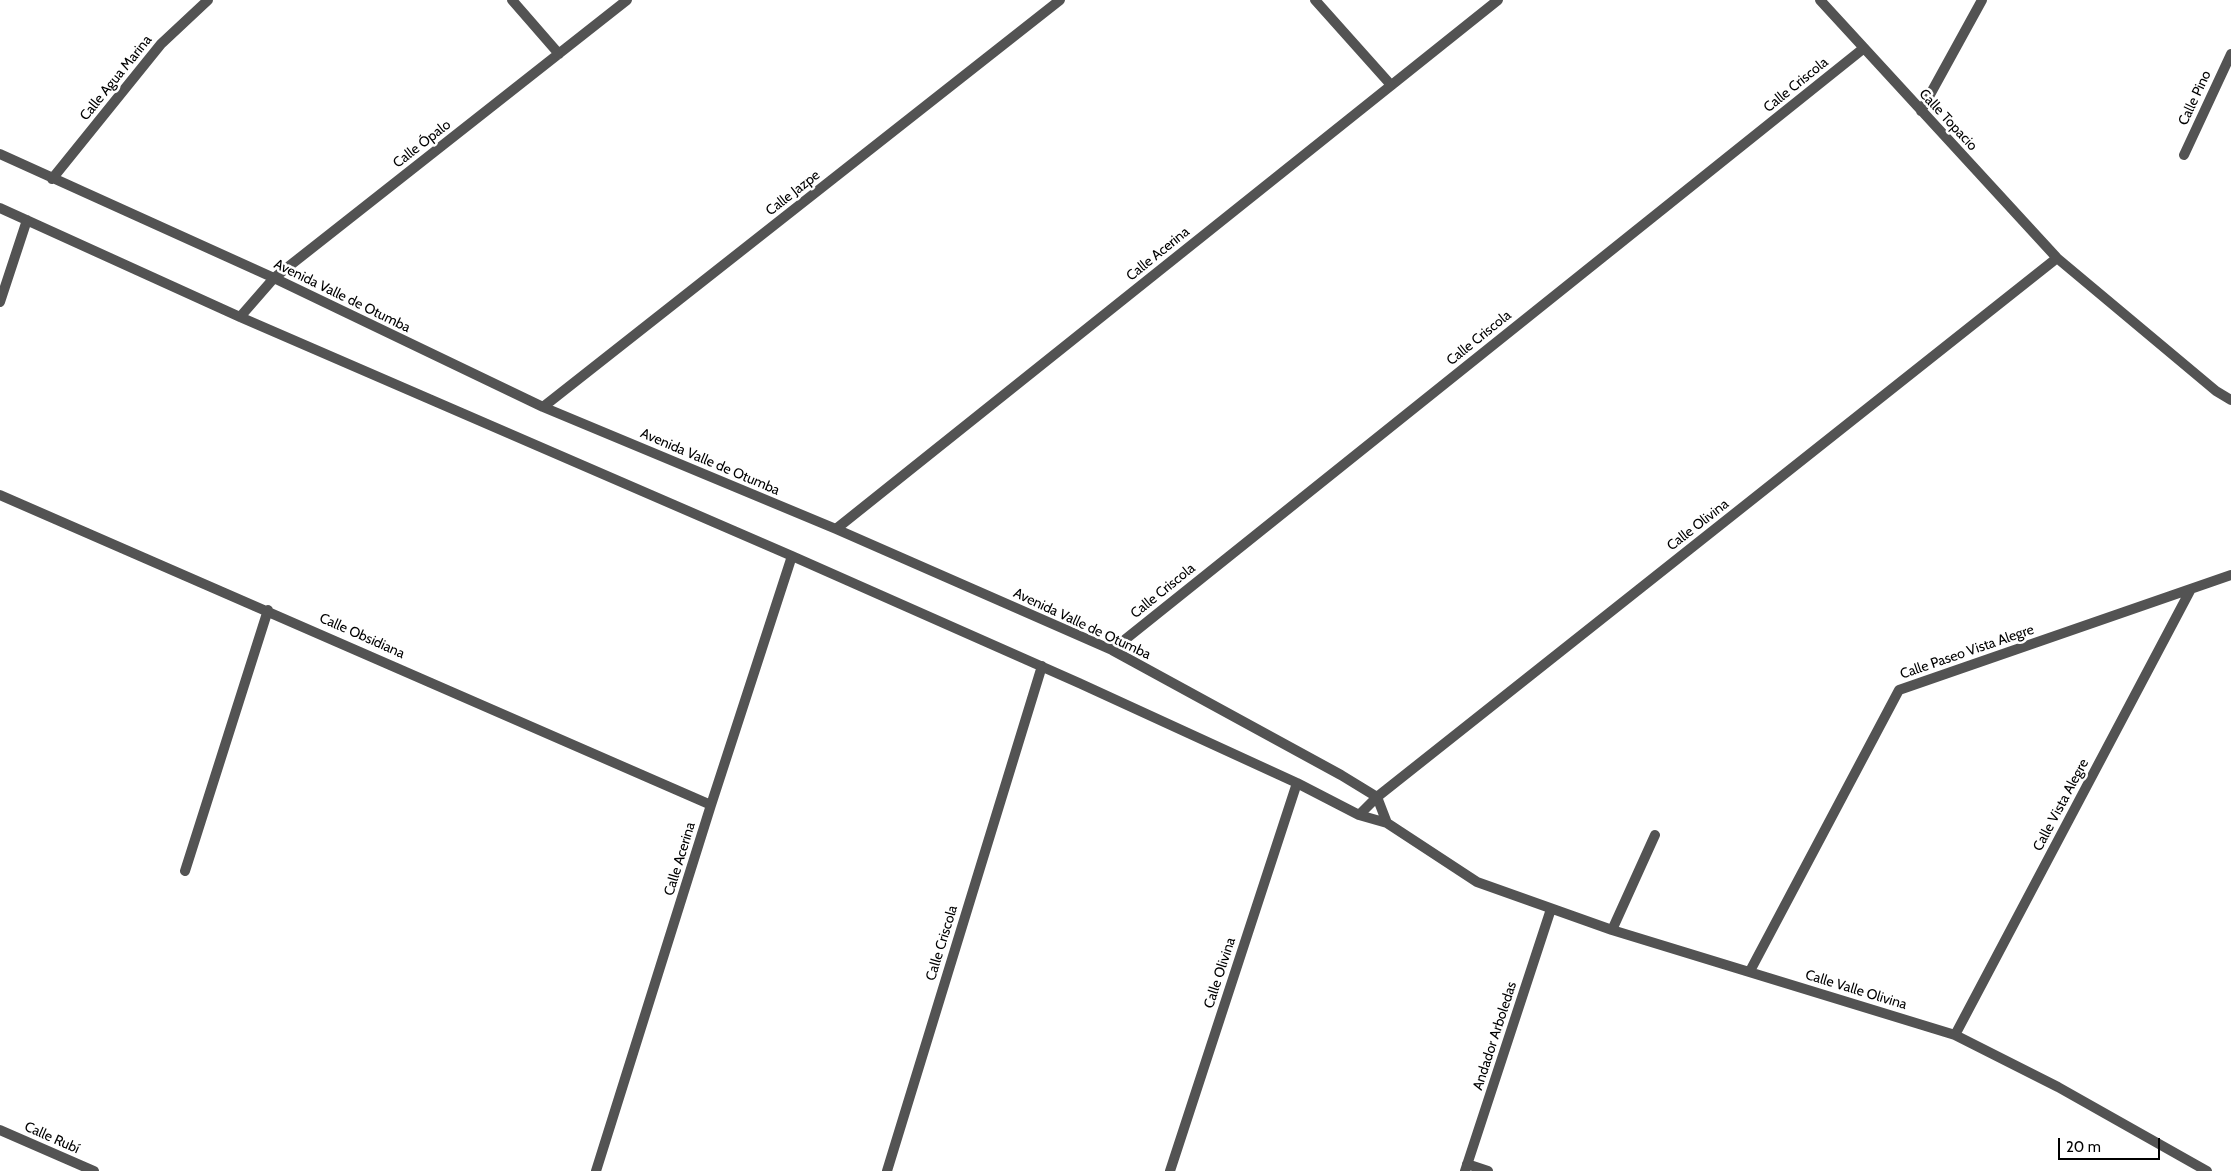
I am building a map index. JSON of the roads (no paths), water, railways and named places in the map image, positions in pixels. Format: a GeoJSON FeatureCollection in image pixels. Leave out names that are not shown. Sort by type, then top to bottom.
{"type":"FeatureCollection","features":[{"type":"Feature","properties":{"kind":"street","name":"Calle Agua Marina"},"geometry":{"type":"LineString","coordinates":[[52,179],[161,44],[208,0]]}},
{"type":"Feature","properties":{"kind":"street"},"geometry":{"type":"LineString","coordinates":[[512,0],[559,54]]}},
{"type":"Feature","properties":{"kind":"street","name":"Calle Ópalo"},"geometry":{"type":"LineString","coordinates":[[240,318],[274,278],[627,0]]}},
{"type":"Feature","properties":{"kind":"street","name":"Calle Jazpe"},"geometry":{"type":"LineString","coordinates":[[543,407],[1060,0]]}},
{"type":"Feature","properties":{"kind":"street"},"geometry":{"type":"LineString","coordinates":[[1315,0],[1391,85]]}},
{"type":"Feature","properties":{"kind":"street","name":"Calle Acerina"},"geometry":{"type":"LineString","coordinates":[[836,529],[1498,0]]}},
{"type":"Feature","properties":{"kind":"street","name":"Calle Topacio"},"geometry":{"type":"LineString","coordinates":[[1820,0],[2057,258],[2216,391],[2231,400]]}},
{"type":"Feature","properties":{"kind":"street"},"geometry":{"type":"LineString","coordinates":[[1921,111],[1982,0]]}},
{"type":"Feature","properties":{"kind":"street","name":"Calle Criscola"},"geometry":{"type":"LineString","coordinates":[[1112,650],[1864,48]]}},
{"type":"Feature","properties":{"kind":"street","name":"Calle Pino"},"geometry":{"type":"LineString","coordinates":[[2184,155],[2231,54]]}},
{"type":"Feature","properties":{"kind":"street","name":"Avenida Valle de Otumba"},"geometry":{"type":"LineString","coordinates":[[0,154],[274,278],[543,407],[836,529],[1112,650],[1341,775],[1377,797]]}},
{"type":"Feature","properties":{"kind":"street"},"geometry":{"type":"LineString","coordinates":[[0,208],[240,318],[1042,666],[1297,783],[1359,815],[1387,823]]}},
{"type":"Feature","properties":{"kind":"street"},"geometry":{"type":"LineString","coordinates":[[0,302],[27,220]]}},
{"type":"Feature","properties":{"kind":"street","name":"Calle Olivina"},"geometry":{"type":"LineString","coordinates":[[1359,815],[1377,797],[2057,258]]}},
{"type":"Feature","properties":{"kind":"street","name":"Calle Obsidiana"},"geometry":{"type":"LineString","coordinates":[[0,495],[268,610],[711,805]]}},
{"type":"Feature","properties":{"kind":"street","name":"Calle Acerina"},"geometry":{"type":"LineString","coordinates":[[596,1171],[711,805],[792,556]]}},
{"type":"Feature","properties":{"kind":"street","name":"Calle Paseo Vista Alegre"},"geometry":{"type":"LineString","coordinates":[[1750,971],[1899,690],[2231,575]]}},
{"type":"Feature","properties":{"kind":"street","name":"Calle Vista Alegre"},"geometry":{"type":"LineString","coordinates":[[1955,1035],[2191,589]]}},
{"type":"Feature","properties":{"kind":"street"},"geometry":{"type":"LineString","coordinates":[[185,871],[268,610]]}},
{"type":"Feature","properties":{"kind":"street","name":"Calle Criscola"},"geometry":{"type":"LineString","coordinates":[[887,1171],[1042,666]]}},
{"type":"Feature","properties":{"kind":"street","name":"Calle Olivina"},"geometry":{"type":"LineString","coordinates":[[1170,1171],[1297,783]]}},
{"type":"Feature","properties":{"kind":"street"},"geometry":{"type":"LineString","coordinates":[[1377,797],[1387,823]]}},
{"type":"Feature","properties":{"kind":"street","name":"Calle Valle Olivina"},"geometry":{"type":"LineString","coordinates":[[1387,823],[1477,882],[1612,930],[1955,1035],[2058,1087],[2207,1171]]}},
{"type":"Feature","properties":{"kind":"street"},"geometry":{"type":"LineString","coordinates":[[1612,930],[1655,835]]}},
{"type":"Feature","properties":{"kind":"street","name":"Andador Arboledas"},"geometry":{"type":"LineString","coordinates":[[1466,1168],[1551,909]]}},
{"type":"Feature","properties":{"kind":"street","name":"Calle Rubí"},"geometry":{"type":"LineString","coordinates":[[0,1130],[94,1171]]}},
{"type":"Feature","properties":{"kind":"street"},"geometry":{"type":"LineString","coordinates":[[1466,1168],[1488,1171]]}}]}
